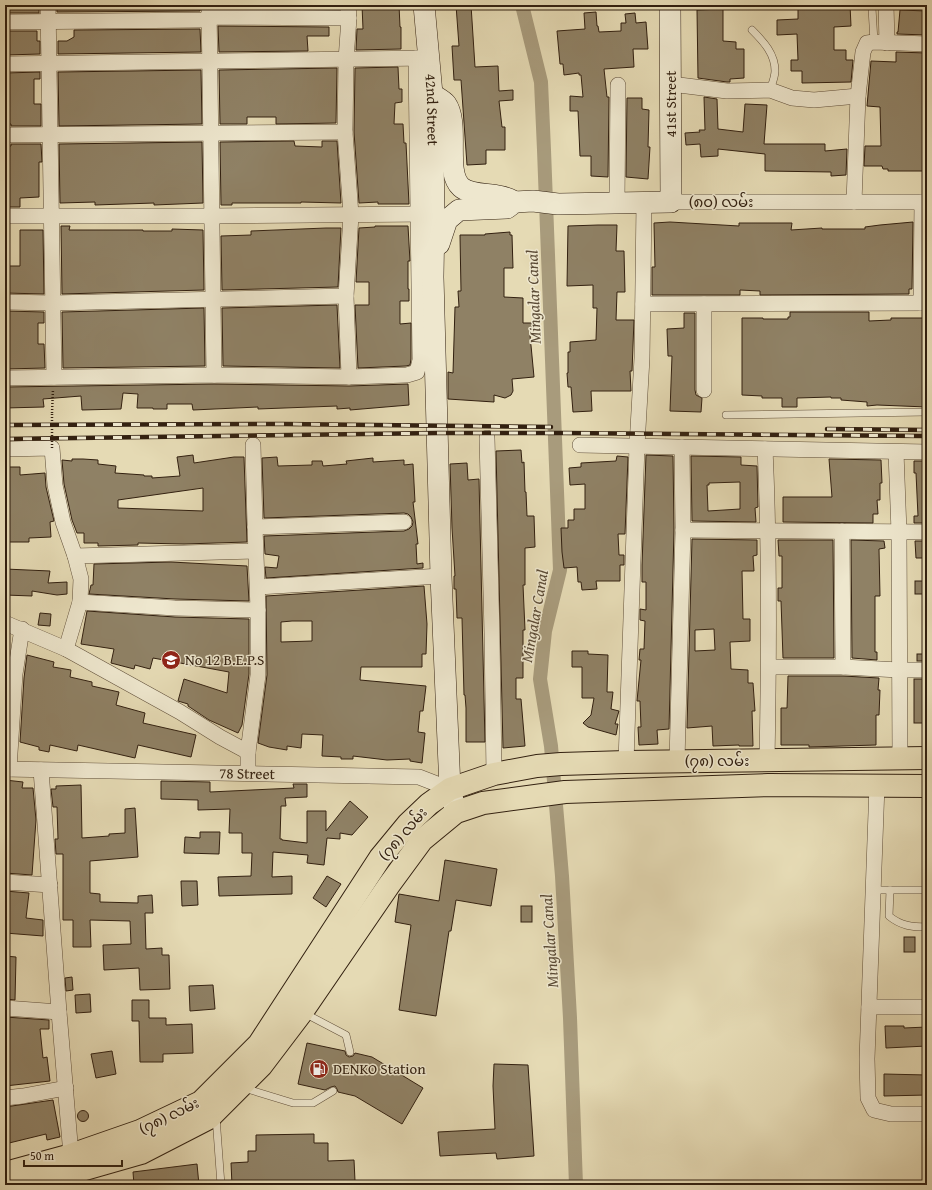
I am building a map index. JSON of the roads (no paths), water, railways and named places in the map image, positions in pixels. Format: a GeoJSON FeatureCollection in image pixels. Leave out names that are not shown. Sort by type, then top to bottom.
{"type":"FeatureCollection","features":[{"type":"Feature","properties":{"kind":"main road","name":"(၇၈) လမ်း"},"geometry":{"type":"LineString","coordinates":[[5,1173],[71,1155],[140,1131],[201,1102],[259,1044],[380,858],[408,824],[429,804],[450,789],[494,774],[537,766],[561,764],[927,758]]}},
{"type":"Feature","properties":{"kind":"main road","name":"(၇၈) လမ်း"},"geometry":{"type":"LineString","coordinates":[[29,1185],[141,1153],[208,1118],[261,1066],[302,1012],[389,885],[422,840],[456,812],[482,803],[565,792],[768,785],[927,786]]}},
{"type":"Feature","properties":{"kind":"street"},"geometry":{"type":"LineString","coordinates":[[48,5],[54,377]]}},
{"type":"Feature","properties":{"kind":"street","name":"42nd Street"},"geometry":{"type":"LineString","coordinates":[[424,5],[422,58],[432,94],[426,214],[433,277]]}},
{"type":"Feature","properties":{"kind":"street","name":"41st Street"},"geometry":{"type":"LineString","coordinates":[[670,5],[672,202]]}},
{"type":"Feature","properties":{"kind":"street"},"geometry":{"type":"LineString","coordinates":[[879,7],[880,42]]}},
{"type":"Feature","properties":{"kind":"street"},"geometry":{"type":"LineString","coordinates":[[5,22],[203,20],[209,11]]}},
{"type":"Feature","properties":{"kind":"street"},"geometry":{"type":"LineString","coordinates":[[209,11],[348,12],[345,132],[351,215],[346,296],[349,377]]}},
{"type":"Feature","properties":{"kind":"street"},"geometry":{"type":"LineString","coordinates":[[209,11],[214,375]]}},
{"type":"Feature","properties":{"kind":"street"},"geometry":{"type":"LineString","coordinates":[[854,202],[858,96],[863,52],[867,43],[880,42],[927,44]]}},
{"type":"Feature","properties":{"kind":"street"},"geometry":{"type":"LineString","coordinates":[[5,64],[422,58],[426,214],[420,360],[417,372],[407,375],[349,377],[214,375],[5,378]]}},
{"type":"Feature","properties":{"kind":"street"},"geometry":{"type":"LineString","coordinates":[[671,84],[728,91],[770,90],[792,98],[814,100],[858,96]]}},
{"type":"Feature","properties":{"kind":"street"},"geometry":{"type":"LineString","coordinates":[[617,203],[618,85]]}},
{"type":"Feature","properties":{"kind":"street","name":"(၈၀) လမ်း"},"geometry":{"type":"LineString","coordinates":[[432,94],[446,103],[450,113],[454,174],[460,186],[466,191],[506,197],[524,202],[558,204],[672,202],[924,202]]}},
{"type":"Feature","properties":{"kind":"street"},"geometry":{"type":"LineString","coordinates":[[5,135],[345,132]]}},
{"type":"Feature","properties":{"kind":"street","name":"(၈၀) လမ်း"},"geometry":{"type":"LineString","coordinates":[[433,277],[438,245],[447,220],[459,210],[507,208],[524,202]]}},
{"type":"Feature","properties":{"kind":"street"},"geometry":{"type":"LineString","coordinates":[[643,304],[924,303],[924,202]]}},
{"type":"Feature","properties":{"kind":"street"},"geometry":{"type":"LineString","coordinates":[[626,762],[637,446],[642,358],[644,203]]}},
{"type":"Feature","properties":{"kind":"street"},"geometry":{"type":"LineString","coordinates":[[5,216],[426,214]]}},
{"type":"Feature","properties":{"kind":"street"},"geometry":{"type":"LineString","coordinates":[[433,277],[450,789],[456,812]]}},
{"type":"Feature","properties":{"kind":"street"},"geometry":{"type":"LineString","coordinates":[[5,302],[52,303],[346,296]]}},
{"type":"Feature","properties":{"kind":"street"},"geometry":{"type":"LineString","coordinates":[[704,304],[704,390]]}},
{"type":"Feature","properties":{"kind":"street"},"geometry":{"type":"LineString","coordinates":[[487,438],[494,774]]}},
{"type":"Feature","properties":{"kind":"street"},"geometry":{"type":"LineString","coordinates":[[248,773],[248,752],[258,675],[258,587],[255,552],[253,445]]}},
{"type":"Feature","properties":{"kind":"street"},"geometry":{"type":"LineString","coordinates":[[580,445],[927,452]]}},
{"type":"Feature","properties":{"kind":"street"},"geometry":{"type":"LineString","coordinates":[[678,761],[683,530],[682,447]]}},
{"type":"Feature","properties":{"kind":"street"},"geometry":{"type":"LineString","coordinates":[[5,449],[52,448],[55,485],[63,522],[76,556],[81,579],[80,602],[66,649]]}},
{"type":"Feature","properties":{"kind":"street"},"geometry":{"type":"LineString","coordinates":[[765,449],[769,529],[767,761]]}},
{"type":"Feature","properties":{"kind":"street"},"geometry":{"type":"LineString","coordinates":[[896,452],[899,532],[900,758]]}},
{"type":"Feature","properties":{"kind":"street"},"geometry":{"type":"LineString","coordinates":[[255,527],[404,522]]}},
{"type":"Feature","properties":{"kind":"street"},"geometry":{"type":"LineString","coordinates":[[683,530],[769,529],[927,532]]}},
{"type":"Feature","properties":{"kind":"street"},"geometry":{"type":"LineString","coordinates":[[842,531],[843,667]]}},
{"type":"Feature","properties":{"kind":"street"},"geometry":{"type":"LineString","coordinates":[[76,556],[255,552]]}},
{"type":"Feature","properties":{"kind":"street"},"geometry":{"type":"LineString","coordinates":[[258,587],[442,576]]}},
{"type":"Feature","properties":{"kind":"street"},"geometry":{"type":"LineString","coordinates":[[80,602],[175,608],[258,610]]}},
{"type":"Feature","properties":{"kind":"street"},"geometry":{"type":"LineString","coordinates":[[5,623],[66,649],[180,712],[220,737],[248,752]]}},
{"type":"Feature","properties":{"kind":"street"},"geometry":{"type":"LineString","coordinates":[[7,769],[15,674],[22,629]]}},
{"type":"Feature","properties":{"kind":"street"},"geometry":{"type":"LineString","coordinates":[[769,667],[843,667],[927,670]]}},
{"type":"Feature","properties":{"kind":"street","name":"78 Street"},"geometry":{"type":"LineString","coordinates":[[7,769],[419,777],[450,789]]}},
{"type":"Feature","properties":{"kind":"street"},"geometry":{"type":"LineString","coordinates":[[41,770],[71,1155]]}},
{"type":"Feature","properties":{"kind":"street"},"geometry":{"type":"LineString","coordinates":[[877,786],[867,1059],[868,1098],[874,1110],[890,1114],[927,1114]]}},
{"type":"Feature","properties":{"kind":"street"},"geometry":{"type":"LineString","coordinates":[[5,882],[50,885]]}},
{"type":"Feature","properties":{"kind":"street"},"geometry":{"type":"LineString","coordinates":[[869,1007],[927,1007]]}},
{"type":"Feature","properties":{"kind":"street"},"geometry":{"type":"LineString","coordinates":[[5,1008],[59,1012]]}},
{"type":"Feature","properties":{"kind":"street"},"geometry":{"type":"LineString","coordinates":[[5,1098],[66,1088]]}},
{"type":"Feature","properties":{"kind":"lane"},"geometry":{"type":"LineString","coordinates":[[752,30],[764,43],[773,57],[775,72],[770,90]]}},
{"type":"Feature","properties":{"kind":"lane"},"geometry":{"type":"LineString","coordinates":[[726,415],[927,412]]}},
{"type":"Feature","properties":{"kind":"lane"},"geometry":{"type":"LineString","coordinates":[[873,890],[927,890]]}},
{"type":"Feature","properties":{"kind":"lane"},"geometry":{"type":"LineString","coordinates":[[890,890],[889,916],[895,921],[908,926],[927,927]]}},
{"type":"Feature","properties":{"kind":"lane"},"geometry":{"type":"LineString","coordinates":[[302,1012],[346,1035],[350,1052]]}},
{"type":"Feature","properties":{"kind":"lane"},"geometry":{"type":"LineString","coordinates":[[240,1087],[293,1103],[313,1103],[333,1091]]}},
{"type":"Feature","properties":{"kind":"lane"},"geometry":{"type":"LineString","coordinates":[[215,1111],[221,1185]]}},
{"type":"Feature","properties":{"kind":"waterway","name":"Mingalar Canal"},"geometry":{"type":"LineString","coordinates":[[522,5],[541,82],[560,570],[545,631],[540,679],[551,746],[562,876],[570,1018],[576,1185]]}},
{"type":"Feature","properties":{"kind":"railway"},"geometry":{"type":"LineString","coordinates":[[5,425],[284,424],[551,427]]}},
{"type":"Feature","properties":{"kind":"railway"},"geometry":{"type":"LineString","coordinates":[[827,429],[927,430]]}},
{"type":"Feature","properties":{"kind":"railway"},"geometry":{"type":"LineString","coordinates":[[5,439],[438,433],[927,436]]}},
{"type":"Feature","properties":{"kind":"place","name":"No 12 B.E.P.S"},"geometry":{"type":"Point","coordinates":[171,660]}},
{"type":"Feature","properties":{"kind":"place","name":"DENKO Station"},"geometry":{"type":"Point","coordinates":[319,1069]}}]}
